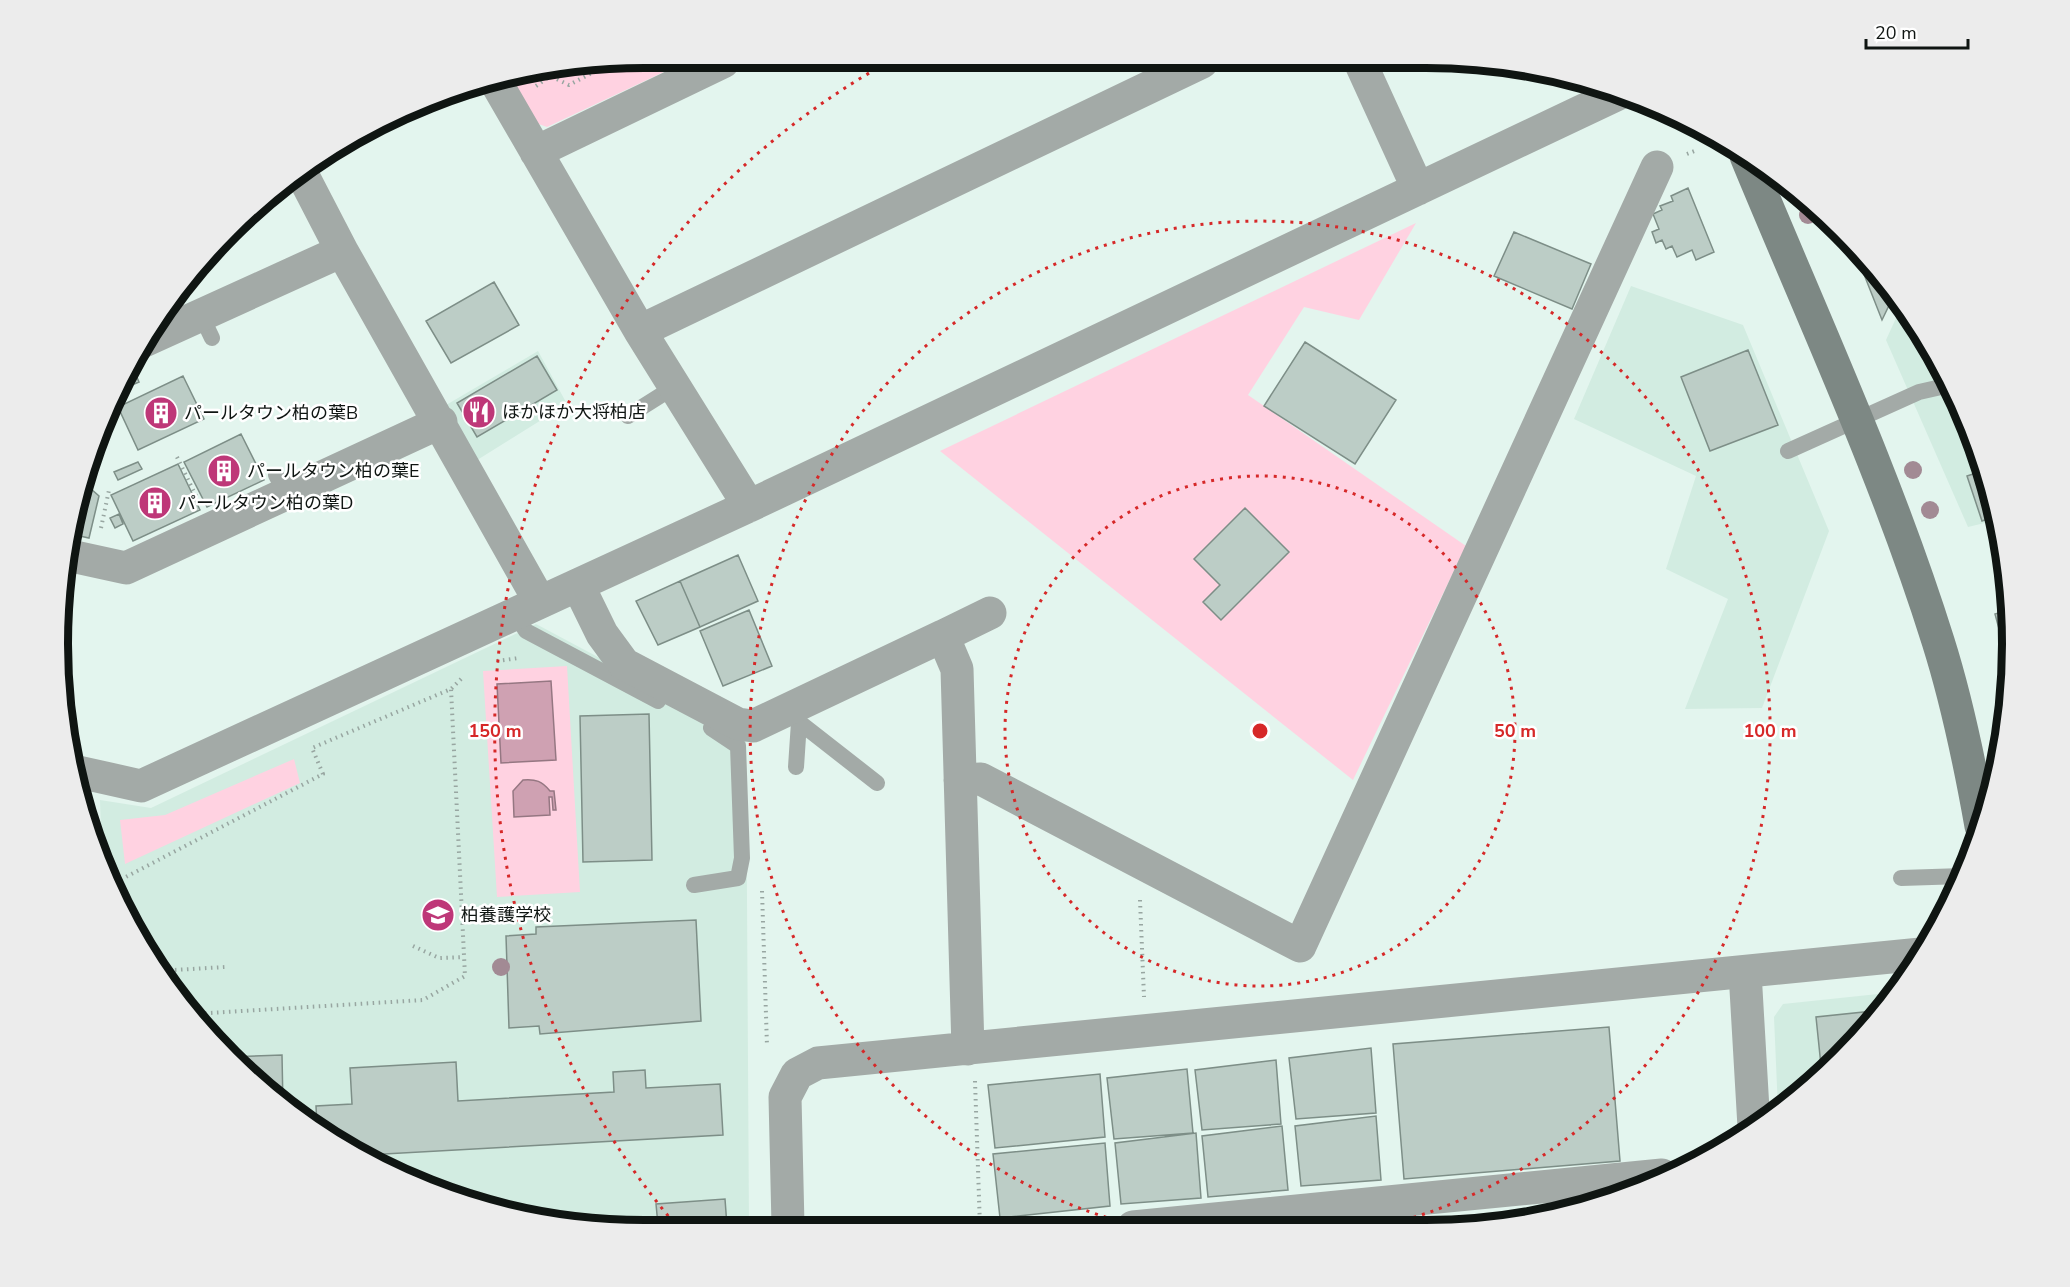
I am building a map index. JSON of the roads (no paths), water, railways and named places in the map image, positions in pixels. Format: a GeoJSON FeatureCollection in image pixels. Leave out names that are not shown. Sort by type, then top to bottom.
{"type":"FeatureCollection","features":[{"type":"Feature","properties":{"kind":"street"},"geometry":{"type":"LineString","coordinates":[[536,152],[711,68]]}},
{"type":"Feature","properties":{"kind":"street"},"geometry":{"type":"LineString","coordinates":[[640,331],[1189,68]]}},
{"type":"Feature","properties":{"kind":"street"},"geometry":{"type":"LineString","coordinates":[[1363,68],[1418,189]]}},
{"type":"Feature","properties":{"kind":"street"},"geometry":{"type":"LineString","coordinates":[[498,86],[640,331],[749,506]]}},
{"type":"Feature","properties":{"kind":"street"},"geometry":{"type":"LineString","coordinates":[[83,773],[141,786],[749,506],[1610,98]]}},
{"type":"Feature","properties":{"kind":"street"},"geometry":{"type":"LineString","coordinates":[[960,780],[981,779],[1300,946],[1536,421],[1657,167]]}},
{"type":"Feature","properties":{"kind":"street"},"geometry":{"type":"LineString","coordinates":[[1751,168],[1905,543],[1938,642],[1971,768],[1979,808]]}},
{"type":"Feature","properties":{"kind":"street"},"geometry":{"type":"LineString","coordinates":[[304,179],[342,251],[441,423],[528,608]]}},
{"type":"Feature","properties":{"kind":"street"},"geometry":{"type":"LineString","coordinates":[[155,338],[207,327],[342,251]]}},
{"type":"Feature","properties":{"kind":"street"},"geometry":{"type":"LineString","coordinates":[[74,557],[126,568],[211,529],[281,484],[441,423]]}},
{"type":"Feature","properties":{"kind":"street"},"geometry":{"type":"LineString","coordinates":[[578,585],[602,634],[624,664],[738,723],[753,726],[794,715],[990,613]]}},
{"type":"Feature","properties":{"kind":"street"},"geometry":{"type":"LineString","coordinates":[[943,636],[957,669],[968,1049]]}},
{"type":"Feature","properties":{"kind":"street"},"geometry":{"type":"LineString","coordinates":[[788,1220],[785,1097],[797,1074],[818,1063],[1911,955]]}},
{"type":"Feature","properties":{"kind":"street"},"geometry":{"type":"LineString","coordinates":[[1745,972],[1753,1117]]}},
{"type":"Feature","properties":{"kind":"street"},"geometry":{"type":"LineString","coordinates":[[1204,1220],[1645,1177]]}},
{"type":"Feature","properties":{"kind":"lane"},"geometry":{"type":"LineString","coordinates":[[628,416],[674,387]]}},
{"type":"Feature","properties":{"kind":"lane"},"geometry":{"type":"LineString","coordinates":[[1788,451],[1919,393],[1942,387]]}},
{"type":"Feature","properties":{"kind":"lane"},"geometry":{"type":"LineString","coordinates":[[528,608],[526,631],[728,736],[738,746],[742,858],[738,878],[694,885]]}},
{"type":"Feature","properties":{"kind":"lane"},"geometry":{"type":"LineString","coordinates":[[794,715],[796,767]]}},
{"type":"Feature","properties":{"kind":"lane"},"geometry":{"type":"LineString","coordinates":[[794,715],[877,783]]}},
{"type":"Feature","properties":{"kind":"lane"},"geometry":{"type":"LineString","coordinates":[[1901,878],[1953,876]]}},
{"type":"Feature","properties":{"kind":"place","name":"ほかほか大将柏店"},"geometry":{"type":"Point","coordinates":[479,412]}},
{"type":"Feature","properties":{"kind":"place","name":"パールタウン柏の葉B"},"geometry":{"type":"Point","coordinates":[161,413]}},
{"type":"Feature","properties":{"kind":"place","name":"パールタウン柏の葉E"},"geometry":{"type":"Point","coordinates":[224,471]}},
{"type":"Feature","properties":{"kind":"place","name":"パールタウン柏の葉D"},"geometry":{"type":"Point","coordinates":[155,503]}},
{"type":"Feature","properties":{"kind":"place","name":"柏養護学校"},"geometry":{"type":"Point","coordinates":[438,915]}}]}
